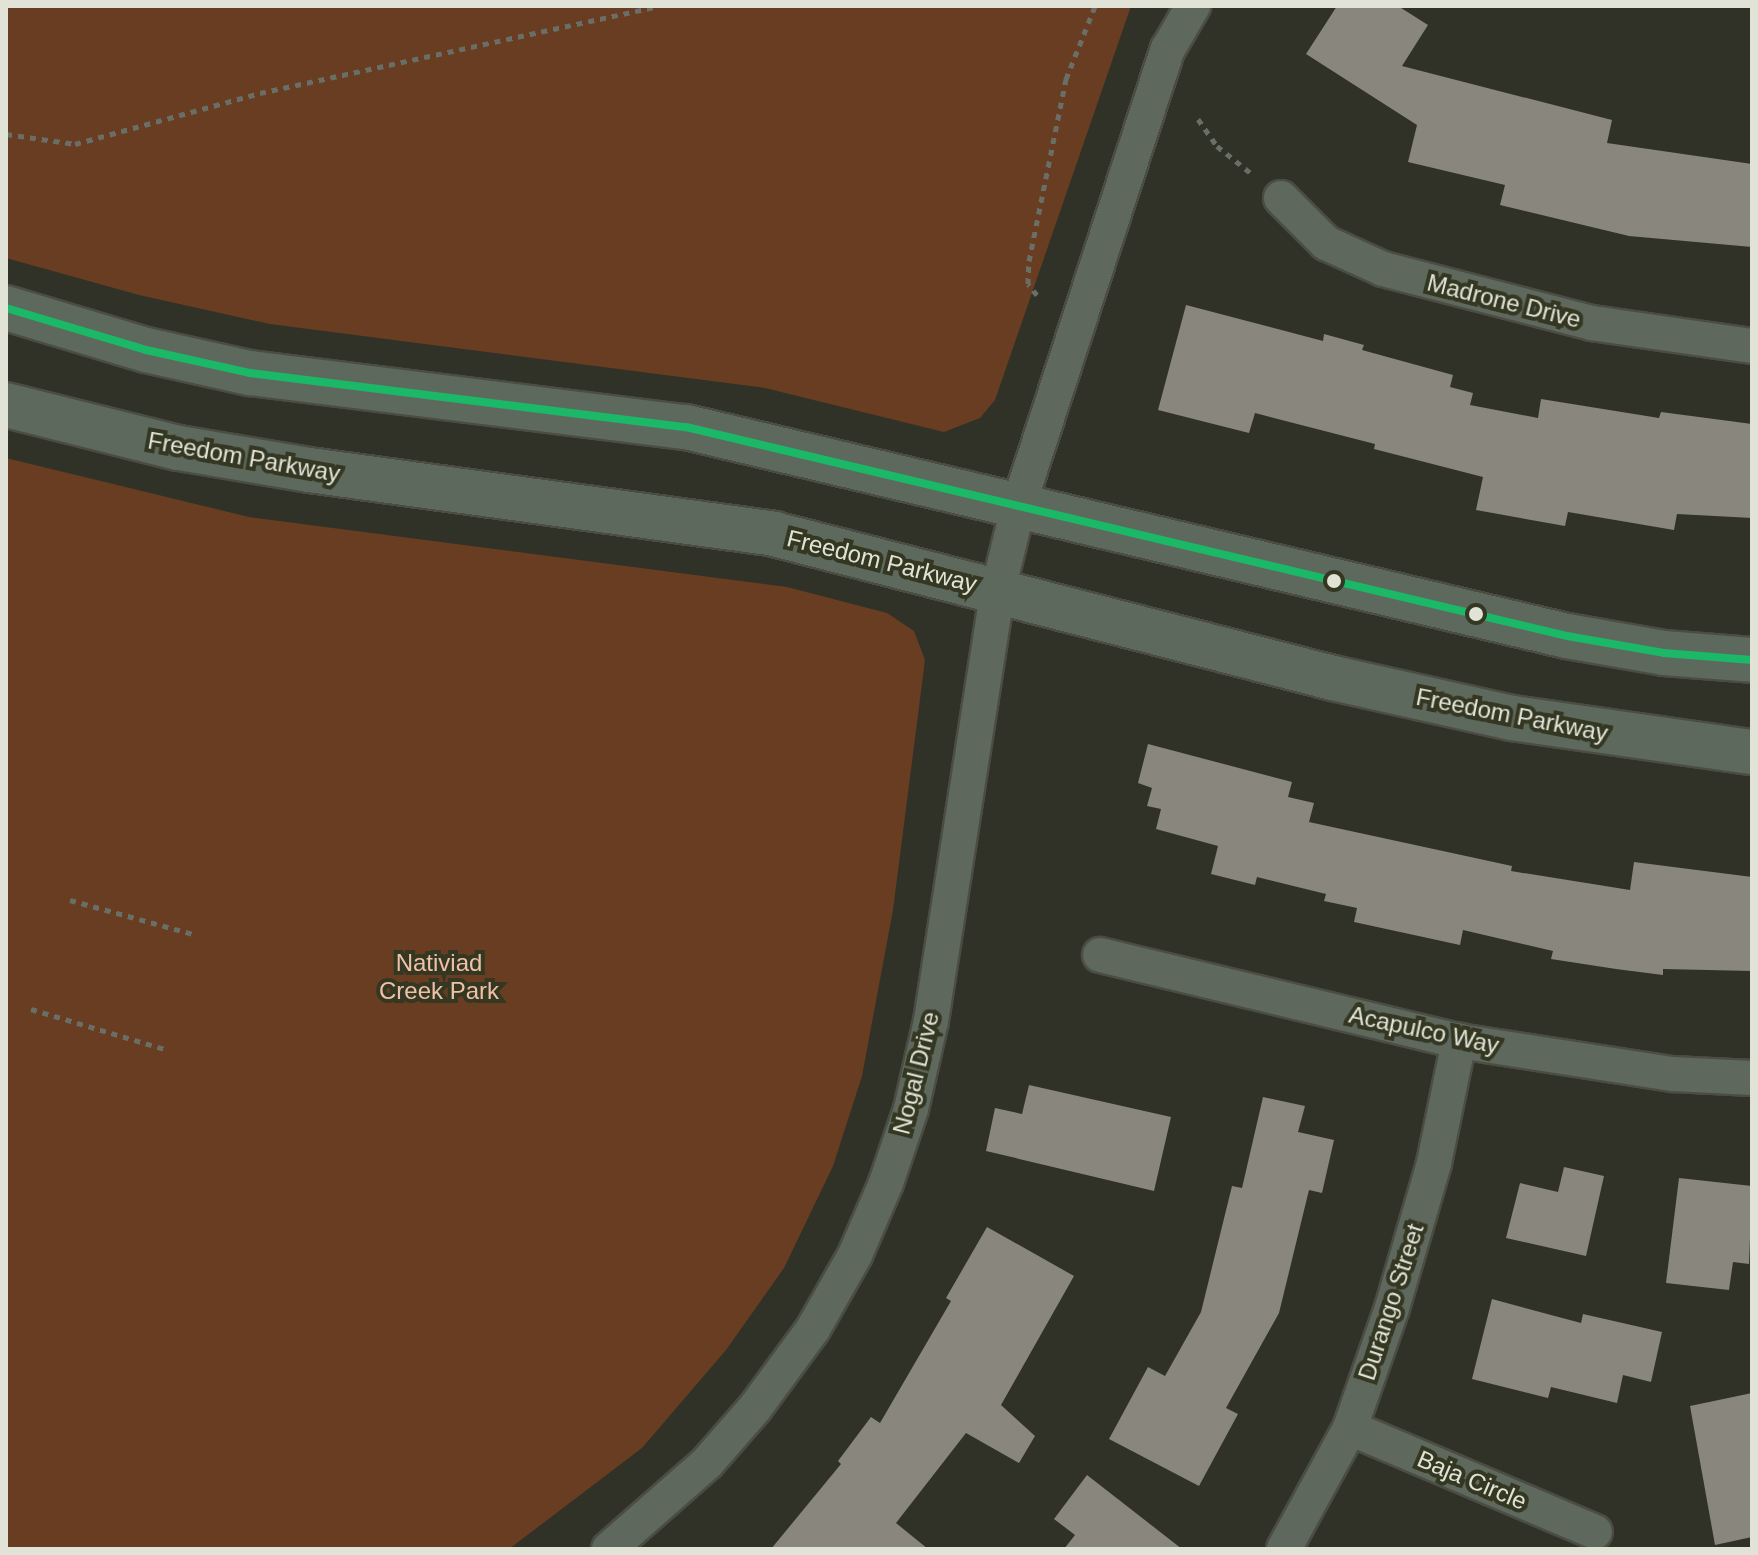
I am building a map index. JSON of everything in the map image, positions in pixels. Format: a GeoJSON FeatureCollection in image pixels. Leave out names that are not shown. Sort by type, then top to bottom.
{"type":"FeatureCollection","features":[{"type":"Feature","properties":{"kind":"main road"},"geometry":{"type":"LineString","coordinates":[[6,308],[146,350],[250,373],[686,427],[1567,636],[1664,653],[1752,660]]}},
{"type":"Feature","properties":{"kind":"main road","name":"Freedom Parkway"},"geometry":{"type":"LineString","coordinates":[[6,405],[179,448],[294,468],[774,534],[1333,678],[1512,718],[1752,752]]}},
{"type":"Feature","properties":{"kind":"street","name":"Nogal Drive"},"geometry":{"type":"LineString","coordinates":[[609,1549],[707,1463],[755,1408],[813,1329],[855,1255],[886,1183],[911,1109],[931,1021],[998,590],[1019,504],[1168,49],[1193,6]]}},
{"type":"Feature","properties":{"kind":"street","name":"Madrone Drive"},"geometry":{"type":"LineString","coordinates":[[1281,198],[1326,243],[1383,269],[1592,323],[1752,346]]}},
{"type":"Feature","properties":{"kind":"street","name":"Acapulco Way"},"geometry":{"type":"LineString","coordinates":[[1100,955],[1459,1041],[1673,1074],[1752,1078]]}},
{"type":"Feature","properties":{"kind":"street","name":"Durango Street"},"geometry":{"type":"LineString","coordinates":[[1284,1549],[1350,1428],[1392,1308],[1434,1163],[1459,1041]]}},
{"type":"Feature","properties":{"kind":"street","name":"Baja Circle"},"geometry":{"type":"LineString","coordinates":[[1350,1428],[1595,1532]]}},
{"type":"Feature","properties":{"kind":"path"},"geometry":{"type":"LineString","coordinates":[[6,134],[75,144],[260,93],[659,6]]}},
{"type":"Feature","properties":{"kind":"path"},"geometry":{"type":"LineString","coordinates":[[1037,295],[1028,284],[1029,261],[1066,79],[1095,6]]}},
{"type":"Feature","properties":{"kind":"path"},"geometry":{"type":"LineString","coordinates":[[1198,119],[1217,146],[1281,198]]}},
{"type":"Feature","properties":{"kind":"path"},"geometry":{"type":"LineString","coordinates":[[70,900],[193,934]]}},
{"type":"Feature","properties":{"kind":"path"},"geometry":{"type":"LineString","coordinates":[[31,1009],[164,1049]]}},
{"type":"Feature","properties":{"kind":"green space"},"geometry":{"type":"Polygon","coordinates":[[[6,6],[1131,6],[995,400],[980,418],[944,432],[765,388],[270,324],[139,295],[6,258],[6,6]]]}},
{"type":"Feature","properties":{"kind":"green space","name":"Nativiad Creek Park"},"geometry":{"type":"Polygon","coordinates":[[[6,458],[249,517],[787,587],[887,613],[914,631],[925,660],[893,910],[862,1076],[833,1166],[784,1268],[726,1350],[642,1448],[509,1549],[6,1549],[6,458]]]}},
{"type":"Feature","properties":{"kind":"building"},"geometry":{"type":"Polygon","coordinates":[[[1337,6],[1398,6],[1428,25],[1402,66],[1612,120],[1607,143],[1752,164],[1752,247],[1629,236],[1500,205],[1505,185],[1408,162],[1417,125],[1306,54],[1337,6]]]}},
{"type":"Feature","properties":{"kind":"building"},"geometry":{"type":"Polygon","coordinates":[[[1186,305],[1323,341],[1324,334],[1364,345],[1362,350],[1453,375],[1450,387],[1473,393],[1470,405],[1538,418],[1541,399],[1659,418],[1661,412],[1752,424],[1752,518],[1677,514],[1674,530],[1568,512],[1565,526],[1476,510],[1483,477],[1374,449],[1375,444],[1255,413],[1249,433],[1158,410],[1186,305]]]}},
{"type":"Feature","properties":{"kind":"building"},"geometry":{"type":"Polygon","coordinates":[[[1148,744],[1292,782],[1288,797],[1314,803],[1309,822],[1512,866],[1511,871],[1630,890],[1634,862],[1752,877],[1752,971],[1663,969],[1663,975],[1616,969],[1551,959],[1553,951],[1463,930],[1460,945],[1354,922],[1357,908],[1324,901],[1326,894],[1257,877],[1255,885],[1211,874],[1218,846],[1156,829],[1161,809],[1147,806],[1152,788],[1138,783],[1148,744]]]}},
{"type":"Feature","properties":{"kind":"building"},"geometry":{"type":"Polygon","coordinates":[[[1029,1085],[1171,1117],[1154,1191],[986,1151],[995,1108],[1022,1114],[1029,1085]]]}},
{"type":"Feature","properties":{"kind":"building"},"geometry":{"type":"Polygon","coordinates":[[[1263,1097],[1305,1106],[1298,1132],[1334,1140],[1322,1193],[1309,1190],[1279,1313],[1226,1408],[1238,1414],[1199,1486],[1109,1439],[1148,1367],[1165,1376],[1201,1312],[1232,1186],[1242,1188],[1263,1097]]]}},
{"type":"Feature","properties":{"kind":"building"},"geometry":{"type":"Polygon","coordinates":[[[1564,1167],[1604,1176],[1586,1256],[1506,1238],[1520,1183],[1558,1192],[1564,1167]]]}},
{"type":"Feature","properties":{"kind":"building"},"geometry":{"type":"Polygon","coordinates":[[[1679,1178],[1752,1186],[1749,1264],[1733,1262],[1729,1290],[1666,1283],[1679,1178]]]}},
{"type":"Feature","properties":{"kind":"building"},"geometry":{"type":"Polygon","coordinates":[[[987,1227],[1074,1276],[1001,1405],[1035,1436],[1019,1463],[966,1433],[896,1523],[928,1549],[771,1549],[841,1464],[838,1461],[871,1417],[880,1423],[951,1301],[946,1298],[987,1227]]]}},
{"type":"Feature","properties":{"kind":"building"},"geometry":{"type":"Polygon","coordinates":[[[1492,1299],[1581,1323],[1583,1314],[1662,1332],[1651,1382],[1623,1375],[1617,1403],[1551,1387],[1548,1398],[1472,1379],[1492,1299]]]}},
{"type":"Feature","properties":{"kind":"building"},"geometry":{"type":"Polygon","coordinates":[[[1752,1393],[1752,1537],[1715,1545],[1690,1406],[1752,1393]]]}},
{"type":"Feature","properties":{"kind":"building"},"geometry":{"type":"Polygon","coordinates":[[[1087,1475],[1182,1549],[1064,1549],[1075,1535],[1054,1519],[1087,1475]]]}},
{"type":"Feature","properties":{"kind":"transit line"},"geometry":{"type":"LineString","coordinates":[[6,308],[146,350],[250,373],[686,427],[1567,636],[1664,653],[1752,660]]}}]}
